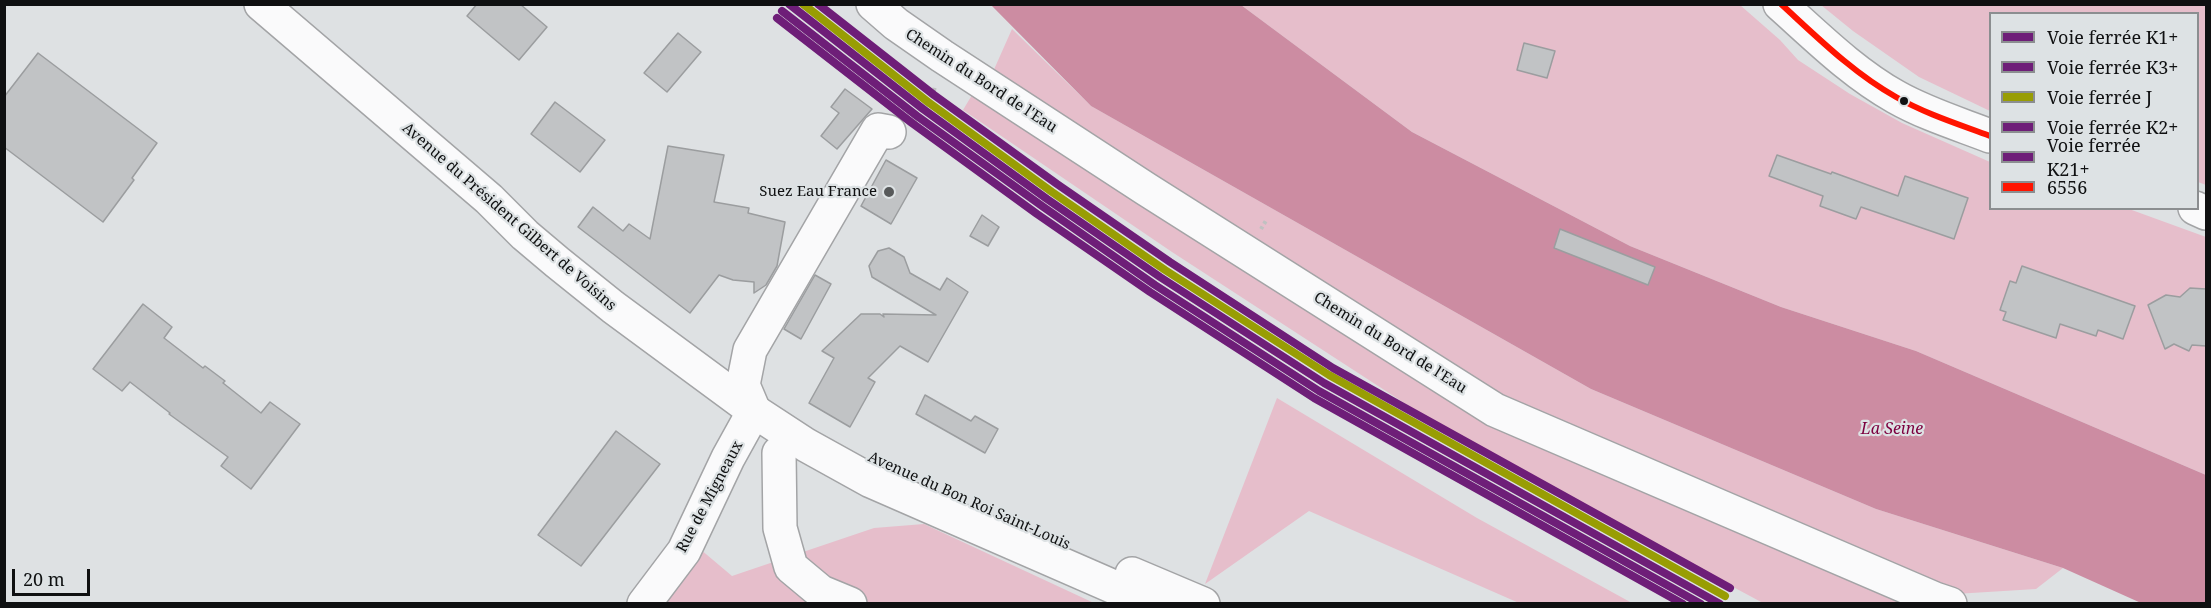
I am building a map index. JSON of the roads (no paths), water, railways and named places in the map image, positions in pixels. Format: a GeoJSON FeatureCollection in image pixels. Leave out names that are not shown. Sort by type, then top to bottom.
{"type":"FeatureCollection","features":[{"type":"Feature","properties":{"kind":"street","name":"Avenue du Président Gilbert de Voisins"},"geometry":{"type":"LineString","coordinates":[[261,4],[489,199],[525,235],[557,262],[613,307],[749,398]]}},
{"type":"Feature","properties":{"kind":"street","name":"Chemin du Bord de l'Eau"},"geometry":{"type":"LineString","coordinates":[[873,4],[896,24],[942,56],[1495,410],[1680,491],[1935,599],[1950,603]]}},
{"type":"Feature","properties":{"kind":"street"},"geometry":{"type":"LineString","coordinates":[[1780,4],[1856,70],[1895,97],[1989,136]]}},
{"type":"Feature","properties":{"kind":"street","name":"Rue de Migneaux"},"geometry":{"type":"LineString","coordinates":[[644,603],[684,550],[728,458],[749,398],[750,350],[878,130],[889,132]]}},
{"type":"Feature","properties":{"kind":"street","name":"Avenue du Bon Roi Saint-Louis"},"geometry":{"type":"LineString","coordinates":[[749,398],[806,445],[871,481],[1153,603]]}},
{"type":"Feature","properties":{"kind":"street","name":"Avenue du Bon Roi Saint-Louis"},"geometry":{"type":"LineString","coordinates":[[749,398],[801,421],[892,468],[1203,603]]}},
{"type":"Feature","properties":{"kind":"street"},"geometry":{"type":"LineString","coordinates":[[778,453],[780,528],[791,567],[821,592],[850,603]]}},
{"type":"Feature","properties":{"kind":"water","name":"La Seine"},"geometry":{"type":"Polygon","coordinates":[[[991,5],[1241,5],[1412,132],[1630,246],[1781,307],[1916,351],[2206,475],[2206,603],[2141,603],[2063,568],[1876,509],[1591,389],[1091,106],[991,5]]]}},
{"type":"Feature","properties":{"kind":"rail line","name":"K1+"},"geometry":{"type":"LineString","coordinates":[[789,4],[923,109],[1047,199],[1160,277],[1324,383],[1720,604]]}},
{"type":"Feature","properties":{"kind":"rail line","name":"J"},"geometry":{"type":"LineString","coordinates":[[803,4],[928,102],[1165,270],[1329,375],[1725,596]]}},
{"type":"Feature","properties":{"kind":"rail line","name":"K21+"},"geometry":{"type":"LineString","coordinates":[[818,4],[934,95],[1057,184],[1170,262],[1333,368],[1730,588]]}},
{"type":"Feature","properties":{"kind":"rail line","name":"K3+"},"geometry":{"type":"LineString","coordinates":[[782,11],[917,116],[1042,206],[1155,285],[1319,391],[1701,604]]}},
{"type":"Feature","properties":{"kind":"rail line","name":"K2+"},"geometry":{"type":"LineString","coordinates":[[777,18],[912,123],[1037,214],[1150,292],[1314,398],[1683,604]]}},
{"type":"Feature","properties":{"kind":"place","name":"Suez Eau France"},"geometry":{"type":"Point","coordinates":[889,192]}}]}
